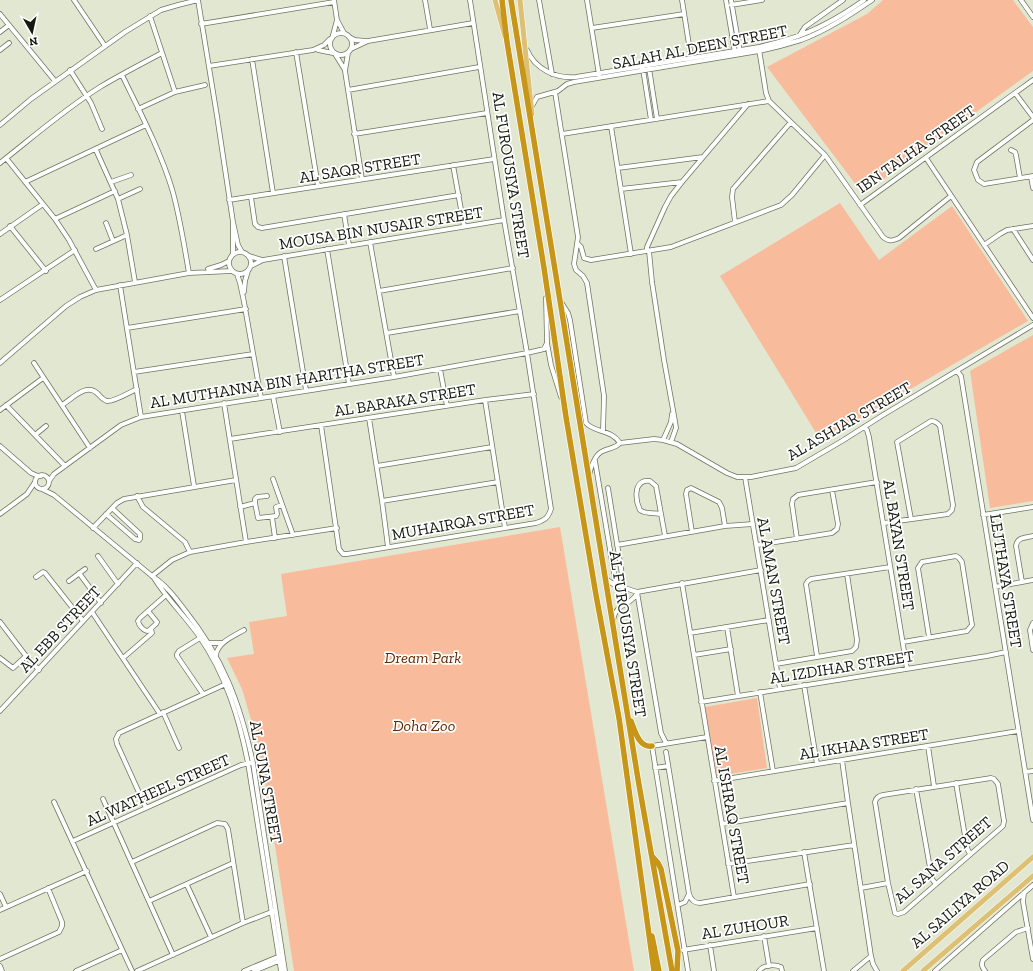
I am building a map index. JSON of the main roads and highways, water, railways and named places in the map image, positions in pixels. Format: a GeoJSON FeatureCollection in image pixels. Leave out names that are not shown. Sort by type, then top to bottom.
{"type":"FeatureCollection","features":[{"type":"Feature","properties":{"kind":"highway","name":"AL FUROUSIYA STREET"},"geometry":{"type":"LineString","coordinates":[[502,0],[507,42],[544,268],[566,417],[596,595],[619,718],[654,971]]}},
{"type":"Feature","properties":{"kind":"highway","name":"AL FUROUSIYA STREET"},"geometry":{"type":"LineString","coordinates":[[511,0],[532,138],[672,971]]}},
{"type":"Feature","properties":{"kind":"highway"},"geometry":{"type":"LineString","coordinates":[[628,716],[639,738],[644,744],[650,746]]}},
{"type":"Feature","properties":{"kind":"highway"},"geometry":{"type":"LineString","coordinates":[[652,856],[658,863],[660,869],[678,951],[678,971]]}},
{"type":"Feature","properties":{"kind":"highway"},"geometry":{"type":"LineString","coordinates":[[644,900],[659,971]]}},
{"type":"Feature","properties":{"kind":"main road","name":"AL FUROUSIYA STREET"},"geometry":{"type":"LineString","coordinates":[[495,0],[507,42]]}},
{"type":"Feature","properties":{"kind":"main road","name":"AL FUROUSIYA STREET"},"geometry":{"type":"LineString","coordinates":[[520,0],[531,107],[532,138]]}},
{"type":"Feature","properties":{"kind":"main road","name":"AL SAILIYA ROAD"},"geometry":{"type":"LineString","coordinates":[[903,970],[1033,857]]}},
{"type":"Feature","properties":{"kind":"main road","name":"AL SAILIYA ROAD"},"geometry":{"type":"LineString","coordinates":[[923,971],[1033,876]]}},
{"type":"Feature","properties":{"kind":"park label","name":"Dream Park"},"geometry":{"type":"Point","coordinates":[423,657]}},
{"type":"Feature","properties":{"kind":"park label","name":"Doha Zoo"},"geometry":{"type":"Point","coordinates":[424,725]}}]}
